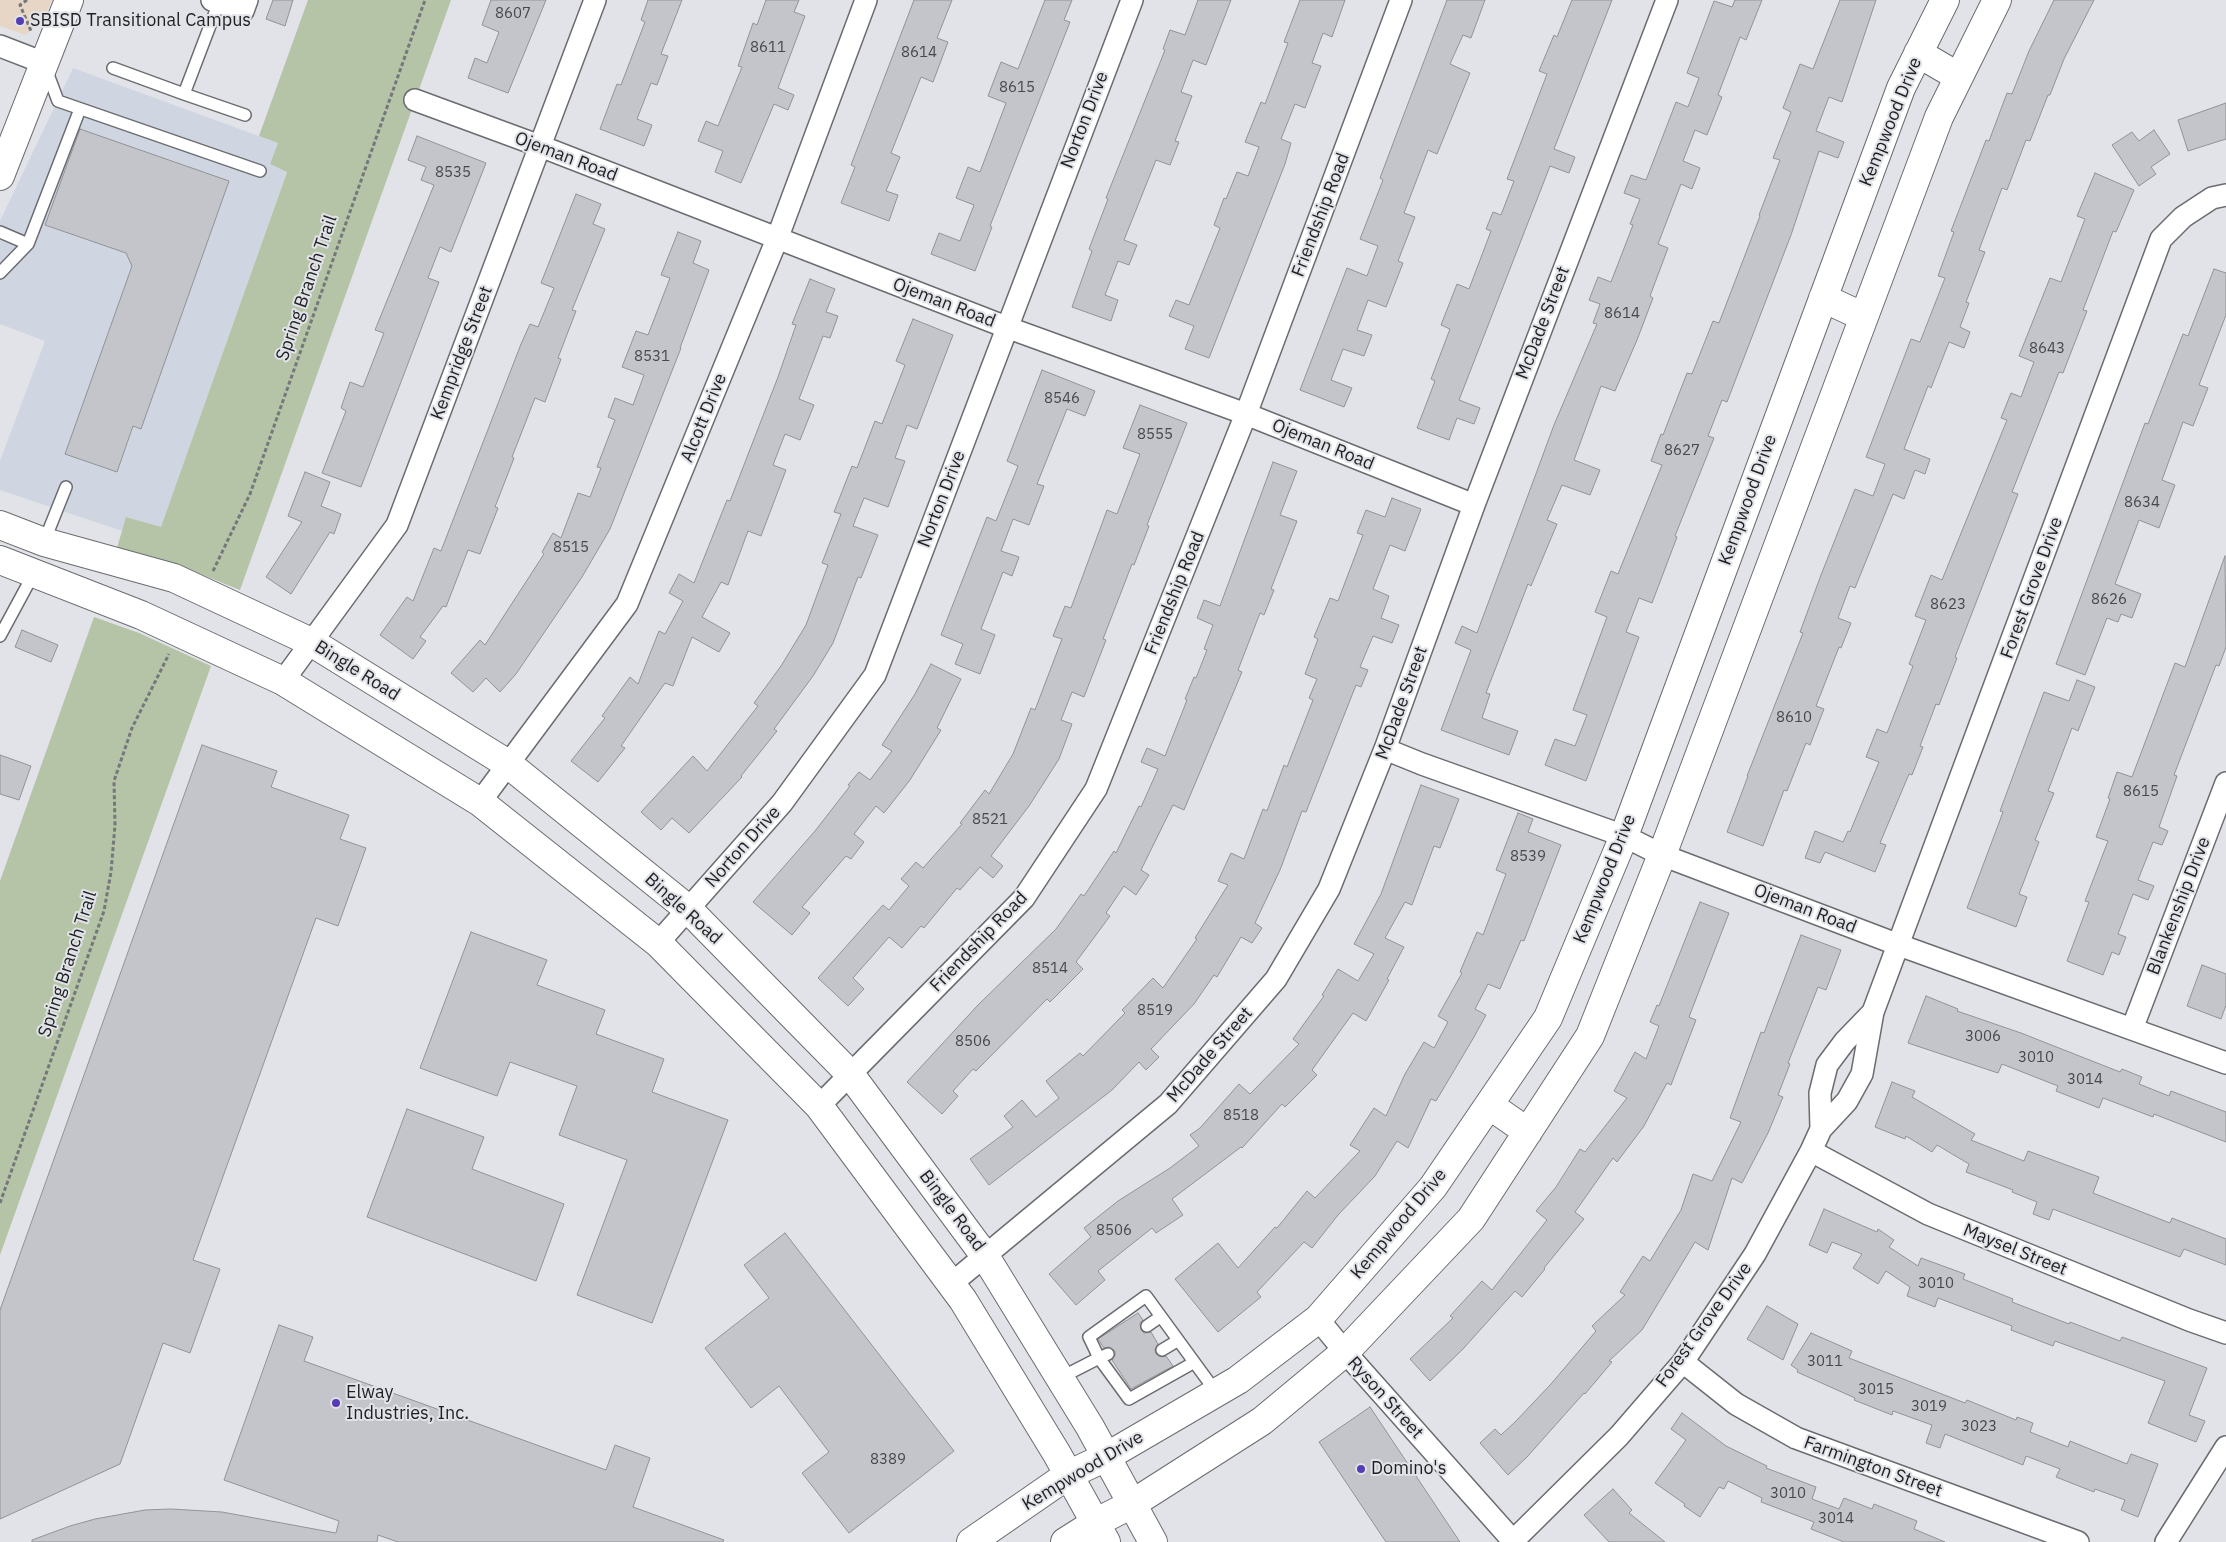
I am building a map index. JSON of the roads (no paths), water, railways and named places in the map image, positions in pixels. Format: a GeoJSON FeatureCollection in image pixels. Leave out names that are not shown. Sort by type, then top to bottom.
{"type":"FeatureCollection","features":[{"type":"Feature","properties":{"kind":"main road"},"geometry":{"type":"LineString","coordinates":[[0,176],[69,0]]}},
{"type":"Feature","properties":{"kind":"main road","name":"Kempwood Drive"},"geometry":{"type":"LineString","coordinates":[[971,1542],[1068,1475],[1106,1457],[1238,1380],[1318,1319],[1433,1187],[1548,1018],[1624,836],[1901,88],[1945,0]]}},
{"type":"Feature","properties":{"kind":"main road"},"geometry":{"type":"LineString","coordinates":[[1065,1542],[1101,1532],[1132,1504],[1262,1420],[1345,1352],[1471,1220],[1590,1036],[1662,855],[1939,117],[1997,0]]}},
{"type":"Feature","properties":{"kind":"main road"},"geometry":{"type":"LineString","coordinates":[[1918,53],[1959,77]]}},
{"type":"Feature","properties":{"kind":"main road"},"geometry":{"type":"LineString","coordinates":[[1823,298],[1864,317]]}},
{"type":"Feature","properties":{"kind":"main road","name":"Bingle Road"},"geometry":{"type":"LineString","coordinates":[[0,525],[44,542],[174,578],[311,642],[508,764],[688,909],[850,1074],[985,1256],[1060,1378],[1153,1542]]}},
{"type":"Feature","properties":{"kind":"main road"},"geometry":{"type":"LineString","coordinates":[[34,573],[44,542]]}},
{"type":"Feature","properties":{"kind":"main road"},"geometry":{"type":"LineString","coordinates":[[1730,550],[1769,570]]}},
{"type":"Feature","properties":{"kind":"main road"},"geometry":{"type":"LineString","coordinates":[[0,560],[142,615],[283,681],[480,802],[658,943],[819,1106],[963,1300],[1101,1532]]}},
{"type":"Feature","properties":{"kind":"main road"},"geometry":{"type":"LineString","coordinates":[[1489,1105],[1528,1132]]}},
{"type":"Feature","properties":{"kind":"street","name":"Kempridge Street"},"geometry":{"type":"LineString","coordinates":[[283,681],[397,525],[596,0]]}},
{"type":"Feature","properties":{"kind":"street","name":"Alcott Drive"},"geometry":{"type":"LineString","coordinates":[[480,802],[627,604],[777,239],[866,0]]}},
{"type":"Feature","properties":{"kind":"street","name":"Norton Drive"},"geometry":{"type":"LineString","coordinates":[[658,943],[782,803],[875,675],[1132,0]]}},
{"type":"Feature","properties":{"kind":"street","name":"Friendship Road"},"geometry":{"type":"LineString","coordinates":[[819,1106],[1024,898],[1096,789],[1246,414],[1402,0]]}},
{"type":"Feature","properties":{"kind":"street","name":"McDade Street"},"geometry":{"type":"LineString","coordinates":[[952,1284],[1168,1104],[1276,979],[1329,889],[1385,749],[1474,505],[1667,0]]}},
{"type":"Feature","properties":{"kind":"street"},"geometry":{"type":"LineString","coordinates":[[215,1],[245,5]]}},
{"type":"Feature","properties":{"kind":"street"},"geometry":{"type":"LineString","coordinates":[[0,46],[44,63]]}},
{"type":"Feature","properties":{"kind":"street","name":"Ojeman Road"},"geometry":{"type":"LineString","coordinates":[[415,100],[540,146],[1006,327],[1246,414],[1474,505]]}},
{"type":"Feature","properties":{"kind":"street","name":"Forest Grove Drive"},"geometry":{"type":"LineString","coordinates":[[1514,1542],[1619,1436],[1683,1362],[1755,1254],[1821,1129],[1847,1101],[1862,1074],[1873,1012],[2161,239],[2183,217],[2212,198],[2226,195]]}},
{"type":"Feature","properties":{"kind":"street","name":"Ojeman Road"},"geometry":{"type":"LineString","coordinates":[[1385,749],[1624,836],[1662,855],[1899,945],[2226,1064]]}},
{"type":"Feature","properties":{"kind":"street","name":"Blankenship Drive"},"geometry":{"type":"LineString","coordinates":[[2132,1030],[2226,786]]}},
{"type":"Feature","properties":{"kind":"street","name":"Forest Grove Drive"},"geometry":{"type":"LineString","coordinates":[[1821,1129],[1820,1093],[1827,1065],[1845,1041],[1873,1012]]}},
{"type":"Feature","properties":{"kind":"street","name":"Maysel Street"},"geometry":{"type":"LineString","coordinates":[[1811,1151],[1928,1214],[2226,1333]]}},
{"type":"Feature","properties":{"kind":"street","name":"Ryson Street"},"geometry":{"type":"LineString","coordinates":[[1318,1319],[1345,1352],[1514,1542]]}},
{"type":"Feature","properties":{"kind":"street","name":"Farmington Street"},"geometry":{"type":"LineString","coordinates":[[1683,1362],[1736,1404],[1796,1438],[2078,1542]]}},
{"type":"Feature","properties":{"kind":"street"},"geometry":{"type":"LineString","coordinates":[[2166,1542],[2225,1449]]}},
{"type":"Feature","properties":{"kind":"lane"},"geometry":{"type":"LineString","coordinates":[[184,94],[215,1]]}},
{"type":"Feature","properties":{"kind":"lane"},"geometry":{"type":"LineString","coordinates":[[44,63],[58,101],[260,172]]}},
{"type":"Feature","properties":{"kind":"lane"},"geometry":{"type":"LineString","coordinates":[[113,68],[246,115]]}},
{"type":"Feature","properties":{"kind":"lane"},"geometry":{"type":"LineString","coordinates":[[0,273],[28,244],[80,109]]}},
{"type":"Feature","properties":{"kind":"lane"},"geometry":{"type":"LineString","coordinates":[[0,232],[28,244]]}},
{"type":"Feature","properties":{"kind":"lane"},"geometry":{"type":"LineString","coordinates":[[44,542],[66,487]]}},
{"type":"Feature","properties":{"kind":"lane"},"geometry":{"type":"LineString","coordinates":[[0,636],[34,573]]}},
{"type":"Feature","properties":{"kind":"lane"},"geometry":{"type":"LineString","coordinates":[[1193,1363],[1130,1399],[1119,1378],[1089,1337],[1146,1296],[1216,1392]]}},
{"type":"Feature","properties":{"kind":"lane"},"geometry":{"type":"LineString","coordinates":[[1147,1326],[1160,1317]]}},
{"type":"Feature","properties":{"kind":"lane"},"geometry":{"type":"LineString","coordinates":[[1162,1350],[1177,1341]]}},
{"type":"Feature","properties":{"kind":"lane"},"geometry":{"type":"LineString","coordinates":[[1060,1378],[1103,1356]]}},
{"type":"Feature","properties":{"kind":"place","name":"SBISD Transitional Campus"},"geometry":{"type":"Point","coordinates":[20,21]}},
{"type":"Feature","properties":{"kind":"place","name":"Elway Industries, Inc."},"geometry":{"type":"Point","coordinates":[336,1403]}},
{"type":"Feature","properties":{"kind":"place","name":"Domino's"},"geometry":{"type":"Point","coordinates":[1361,1469]}}]}
